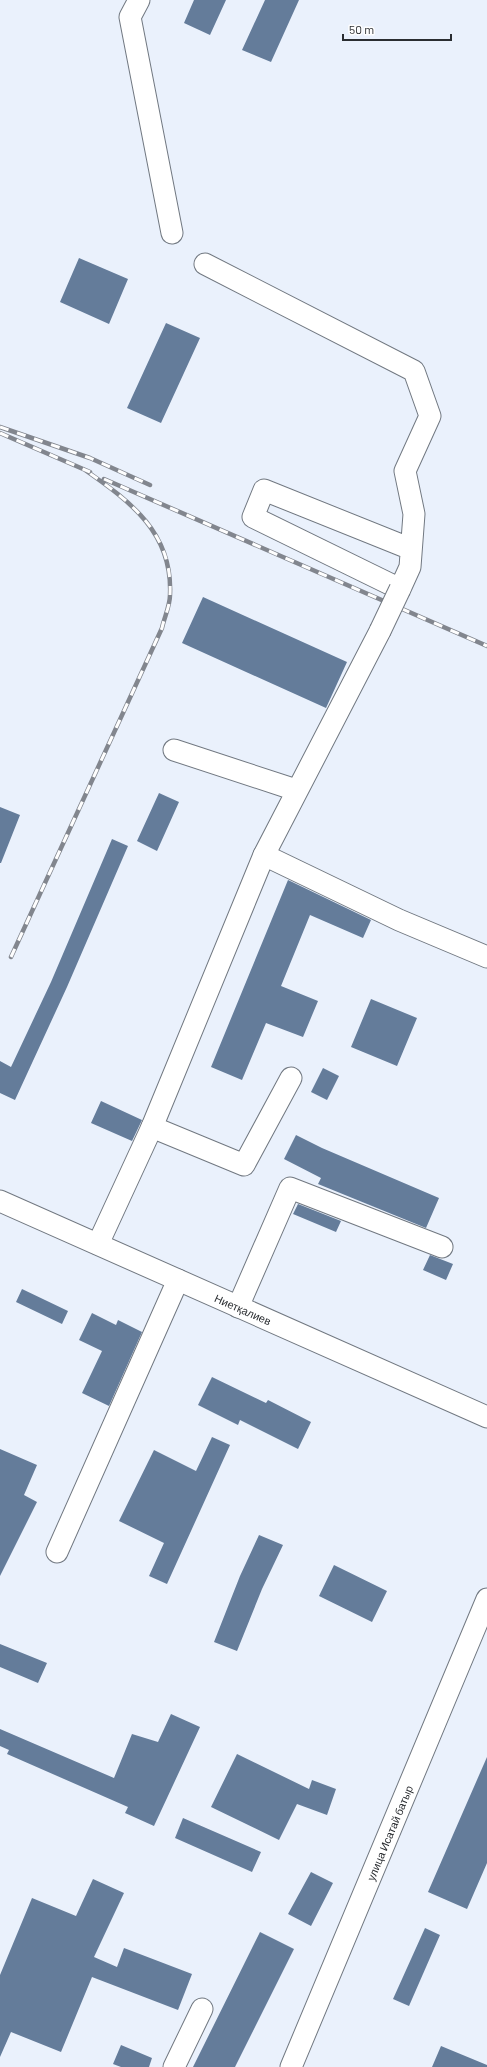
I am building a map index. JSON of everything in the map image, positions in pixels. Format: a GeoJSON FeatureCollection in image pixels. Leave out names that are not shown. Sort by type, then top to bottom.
{"type":"FeatureCollection","features":[{"type":"Feature","properties":{"kind":"street"},"geometry":{"type":"LineString","coordinates":[[139,0],[130,18],[172,233]]}},
{"type":"Feature","properties":{"kind":"street"},"geometry":{"type":"LineString","coordinates":[[98,1244],[152,1126],[264,855],[296,790],[380,631],[410,567],[414,514],[405,470],[430,416],[414,371],[205,264]]}},
{"type":"Feature","properties":{"kind":"street"},"geometry":{"type":"LineString","coordinates":[[400,589],[254,517],[264,490],[411,550]]}},
{"type":"Feature","properties":{"kind":"street"},"geometry":{"type":"LineString","coordinates":[[174,750],[296,790]]}},
{"type":"Feature","properties":{"kind":"street"},"geometry":{"type":"LineString","coordinates":[[264,855],[399,920],[487,957]]}},
{"type":"Feature","properties":{"kind":"street"},"geometry":{"type":"LineString","coordinates":[[152,1126],[244,1165],[291,1078]]}},
{"type":"Feature","properties":{"kind":"street"},"geometry":{"type":"LineString","coordinates":[[238,1307],[290,1188],[442,1247]]}},
{"type":"Feature","properties":{"kind":"street","name":"Ниетқалиев"},"geometry":{"type":"LineString","coordinates":[[0,1201],[487,1417]]}},
{"type":"Feature","properties":{"kind":"street"},"geometry":{"type":"LineString","coordinates":[[56,1552],[178,1280]]}},
{"type":"Feature","properties":{"kind":"street","name":"улица Исатай батыр"},"geometry":{"type":"LineString","coordinates":[[291,2067],[487,1599]]}},
{"type":"Feature","properties":{"kind":"street"},"geometry":{"type":"LineString","coordinates":[[174,2067],[202,2009]]}},
{"type":"Feature","properties":{"kind":"building"},"geometry":{"type":"Polygon","coordinates":[[[194,0],[226,0],[210,35],[184,23],[194,0]]]}},
{"type":"Feature","properties":{"kind":"building"},"geometry":{"type":"Polygon","coordinates":[[[265,0],[299,0],[271,62],[242,50],[265,0]]]}},
{"type":"Feature","properties":{"kind":"building"},"geometry":{"type":"Polygon","coordinates":[[[79,258],[128,279],[109,324],[60,302],[79,258]]]}},
{"type":"Feature","properties":{"kind":"building"},"geometry":{"type":"Polygon","coordinates":[[[166,323],[200,338],[161,423],[127,408],[166,323]]]}},
{"type":"Feature","properties":{"kind":"building"},"geometry":{"type":"Polygon","coordinates":[[[203,597],[347,662],[326,708],[182,643],[203,597]]]}},
{"type":"Feature","properties":{"kind":"building"},"geometry":{"type":"Polygon","coordinates":[[[159,793],[179,802],[157,851],[137,841],[159,793]]]}},
{"type":"Feature","properties":{"kind":"building"},"geometry":{"type":"Polygon","coordinates":[[[0,807],[20,815],[1,863],[0,863],[0,807]]]}},
{"type":"Feature","properties":{"kind":"building"},"geometry":{"type":"Polygon","coordinates":[[[112,839],[128,846],[67,987],[15,1100],[0,1093],[0,1061],[11,1067],[51,982],[112,839]]]}},
{"type":"Feature","properties":{"kind":"building"},"geometry":{"type":"Polygon","coordinates":[[[288,880],[371,920],[363,938],[310,915],[281,986],[318,1001],[303,1037],[266,1023],[242,1080],[211,1067],[288,880]]]}},
{"type":"Feature","properties":{"kind":"building"},"geometry":{"type":"Polygon","coordinates":[[[371,999],[417,1018],[397,1066],[351,1047],[371,999]]]}},
{"type":"Feature","properties":{"kind":"building"},"geometry":{"type":"Polygon","coordinates":[[[323,1068],[339,1076],[327,1100],[311,1092],[323,1068]]]}},
{"type":"Feature","properties":{"kind":"building"},"geometry":{"type":"Polygon","coordinates":[[[101,1101],[142,1120],[132,1141],[91,1123],[101,1101]]]}},
{"type":"Feature","properties":{"kind":"building"},"geometry":{"type":"Polygon","coordinates":[[[296,1135],[322,1148],[439,1198],[426,1228],[318,1184],[321,1178],[284,1159],[296,1135]]]}},
{"type":"Feature","properties":{"kind":"building"},"geometry":{"type":"Polygon","coordinates":[[[298,1204],[341,1221],[336,1232],[293,1214],[298,1204]]]}},
{"type":"Feature","properties":{"kind":"building"},"geometry":{"type":"Polygon","coordinates":[[[430,1255],[453,1264],[446,1280],[423,1270],[430,1255]]]}},
{"type":"Feature","properties":{"kind":"building"},"geometry":{"type":"Polygon","coordinates":[[[22,1289],[68,1311],[62,1324],[16,1302],[22,1289]]]}},
{"type":"Feature","properties":{"kind":"building"},"geometry":{"type":"Polygon","coordinates":[[[92,1313],[116,1325],[118,1320],[142,1332],[109,1406],[82,1393],[102,1351],[79,1340],[92,1313]]]}},
{"type":"Feature","properties":{"kind":"building"},"geometry":{"type":"Polygon","coordinates":[[[212,1377],[266,1403],[268,1400],[311,1422],[298,1449],[240,1420],[238,1425],[198,1405],[212,1377]]]}},
{"type":"Feature","properties":{"kind":"building"},"geometry":{"type":"Polygon","coordinates":[[[212,1437],[230,1445],[167,1584],[149,1576],[164,1543],[119,1521],[154,1450],[196,1471],[212,1437]]]}},
{"type":"Feature","properties":{"kind":"building"},"geometry":{"type":"Polygon","coordinates":[[[0,1449],[37,1465],[24,1495],[37,1502],[0,1576],[0,1449]]]}},
{"type":"Feature","properties":{"kind":"building"},"geometry":{"type":"Polygon","coordinates":[[[259,1535],[283,1545],[262,1589],[237,1651],[214,1642],[240,1576],[259,1535]]]}},
{"type":"Feature","properties":{"kind":"building"},"geometry":{"type":"Polygon","coordinates":[[[334,1565],[387,1591],[372,1622],[319,1596],[334,1565]]]}},
{"type":"Feature","properties":{"kind":"building"},"geometry":{"type":"Polygon","coordinates":[[[0,1644],[47,1663],[38,1683],[0,1667],[0,1644]]]}},
{"type":"Feature","properties":{"kind":"building"},"geometry":{"type":"Polygon","coordinates":[[[171,1714],[200,1727],[154,1826],[125,1813],[128,1807],[7,1754],[9,1750],[0,1746],[0,1729],[114,1778],[132,1734],[158,1742],[171,1714]]]}},
{"type":"Feature","properties":{"kind":"building"},"geometry":{"type":"Polygon","coordinates":[[[237,1754],[309,1789],[312,1780],[336,1789],[327,1815],[297,1804],[279,1840],[211,1807],[237,1754]]]}},
{"type":"Feature","properties":{"kind":"building"},"geometry":{"type":"Polygon","coordinates":[[[487,1757],[487,1863],[467,1909],[428,1892],[487,1757]]]}},
{"type":"Feature","properties":{"kind":"building"},"geometry":{"type":"Polygon","coordinates":[[[183,1818],[261,1852],[252,1872],[175,1838],[183,1818]]]}},
{"type":"Feature","properties":{"kind":"building"},"geometry":{"type":"Polygon","coordinates":[[[311,1872],[333,1883],[311,1926],[288,1914],[311,1872]]]}},
{"type":"Feature","properties":{"kind":"building"},"geometry":{"type":"Polygon","coordinates":[[[93,1879],[124,1893],[94,1957],[117,1967],[124,1948],[192,1974],[178,2010],[92,1977],[61,2052],[11,2032],[0,2057],[0,1975],[32,1898],[76,1916],[93,1879]]]}},
{"type":"Feature","properties":{"kind":"building"},"geometry":{"type":"Polygon","coordinates":[[[425,1928],[440,1935],[409,2006],[393,1999],[425,1928]]]}},
{"type":"Feature","properties":{"kind":"building"},"geometry":{"type":"Polygon","coordinates":[[[260,1932],[294,1949],[235,2067],[193,2067],[260,1932]]]}},
{"type":"Feature","properties":{"kind":"building"},"geometry":{"type":"Polygon","coordinates":[[[121,2045],[152,2058],[149,2067],[121,2067],[113,2064],[121,2045]]]}},
{"type":"Feature","properties":{"kind":"building"},"geometry":{"type":"Polygon","coordinates":[[[441,2046],[487,2065],[487,2067],[432,2067],[441,2046]]]}},
{"type":"Feature","properties":{"kind":"railway"},"geometry":{"type":"LineString","coordinates":[[0,427],[90,458],[150,485]]}},
{"type":"Feature","properties":{"kind":"railway"},"geometry":{"type":"LineString","coordinates":[[0,433],[90,472]]}},
{"type":"Feature","properties":{"kind":"railway"},"geometry":{"type":"LineString","coordinates":[[11,957],[162,628],[170,599],[169,573],[164,554],[157,537],[146,521],[133,507],[85,470]]}},
{"type":"Feature","properties":{"kind":"railway"},"geometry":{"type":"LineString","coordinates":[[104,479],[487,646]]}}]}
